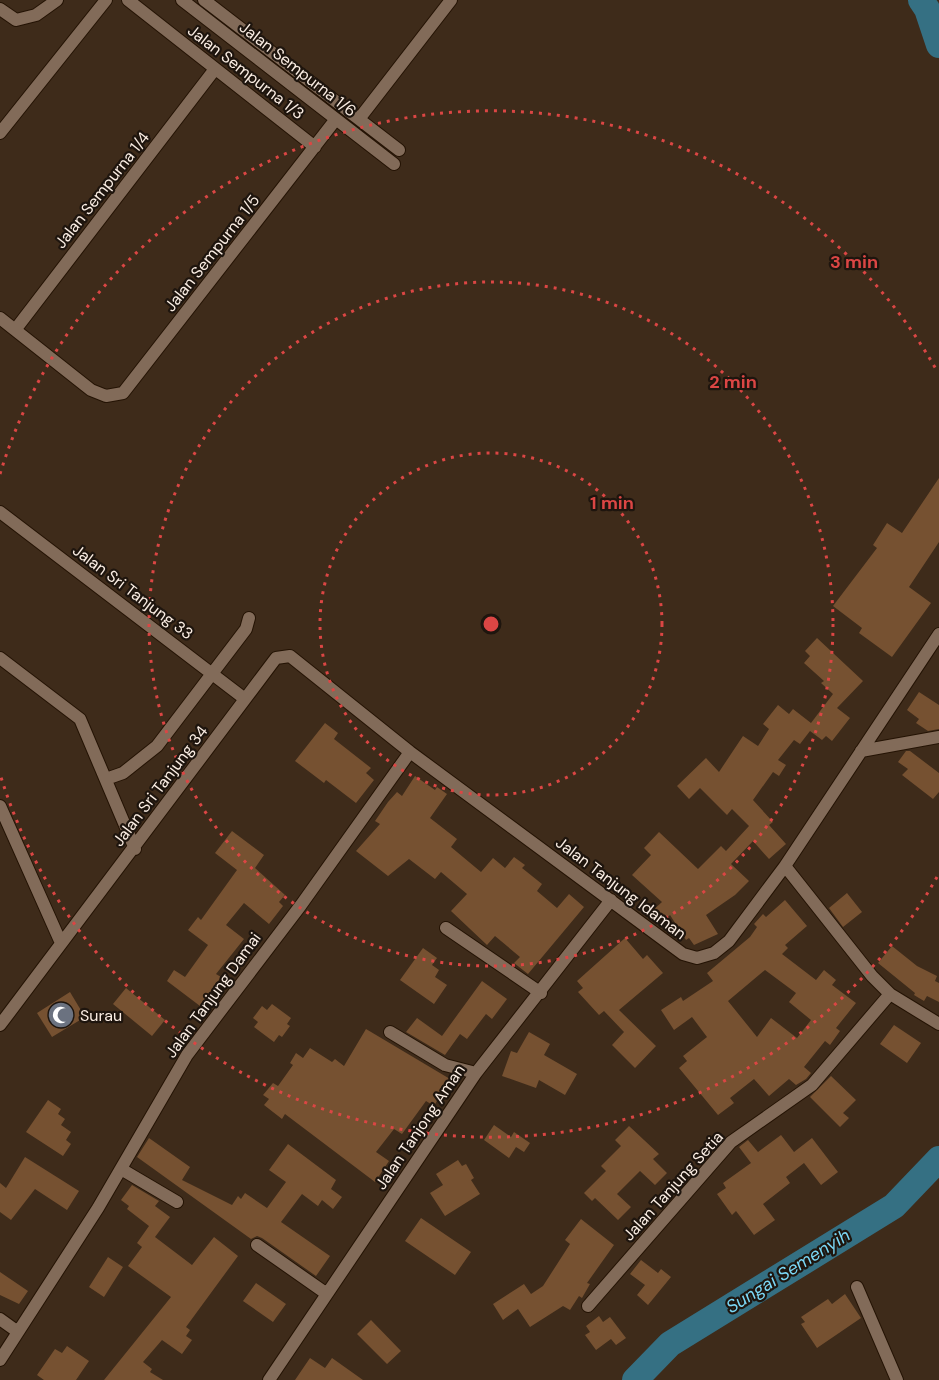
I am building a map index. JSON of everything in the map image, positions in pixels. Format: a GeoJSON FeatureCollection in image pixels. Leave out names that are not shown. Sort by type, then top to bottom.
{"type":"FeatureCollection","features":[{"type":"Feature","properties":{"kind":"street"},"geometry":{"type":"LineString","coordinates":[[0,9],[16,20],[36,15],[57,0]]}},
{"type":"Feature","properties":{"kind":"street"},"geometry":{"type":"LineString","coordinates":[[0,133],[106,0]]}},
{"type":"Feature","properties":{"kind":"street","name":"Jalan Sempurna 1/3"},"geometry":{"type":"LineString","coordinates":[[128,0],[315,147]]}},
{"type":"Feature","properties":{"kind":"street","name":"Jalan Sempurna 1/6"},"geometry":{"type":"LineString","coordinates":[[182,0],[394,164]]}},
{"type":"Feature","properties":{"kind":"street"},"geometry":{"type":"LineString","coordinates":[[204,0],[220,5],[399,150]]}},
{"type":"Feature","properties":{"kind":"street"},"geometry":{"type":"LineString","coordinates":[[359,119],[451,0]]}},
{"type":"Feature","properties":{"kind":"street","name":"Jalan Sempurna 1/4"},"geometry":{"type":"LineString","coordinates":[[15,330],[215,69]]}},
{"type":"Feature","properties":{"kind":"street","name":"Jalan Sempurna 1/5"},"geometry":{"type":"LineString","coordinates":[[15,330],[91,390],[106,396],[123,393],[336,119]]}},
{"type":"Feature","properties":{"kind":"street"},"geometry":{"type":"LineString","coordinates":[[0,318],[15,330]]}},
{"type":"Feature","properties":{"kind":"street","name":"Jalan Sri Tanjung 33"},"geometry":{"type":"LineString","coordinates":[[0,512],[245,699]]}},
{"type":"Feature","properties":{"kind":"street"},"geometry":{"type":"LineString","coordinates":[[106,779],[123,773],[157,746],[246,629],[249,618]]}},
{"type":"Feature","properties":{"kind":"street","name":"Jalan Tanjung Idaman"},"geometry":{"type":"LineString","coordinates":[[290,656],[410,752],[683,954],[697,958],[714,953],[729,941],[785,866],[939,634]]}},
{"type":"Feature","properties":{"kind":"street","name":"Jalan Sri Tanjung 34"},"geometry":{"type":"LineString","coordinates":[[0,1025],[135,849],[276,658],[290,656]]}},
{"type":"Feature","properties":{"kind":"street"},"geometry":{"type":"LineString","coordinates":[[0,658],[80,719],[135,849]]}},
{"type":"Feature","properties":{"kind":"street"},"geometry":{"type":"LineString","coordinates":[[861,751],[939,737]]}},
{"type":"Feature","properties":{"kind":"street","name":"Jalan Tanjung Damai"},"geometry":{"type":"LineString","coordinates":[[0,1360],[120,1169],[187,1055],[301,905],[410,752]]}},
{"type":"Feature","properties":{"kind":"street"},"geometry":{"type":"LineString","coordinates":[[0,806],[61,943]]}},
{"type":"Feature","properties":{"kind":"street"},"geometry":{"type":"LineString","coordinates":[[785,866],[872,976],[890,994],[939,1024]]}},
{"type":"Feature","properties":{"kind":"street","name":"Jalan Tanjong Aman"},"geometry":{"type":"LineString","coordinates":[[268,1380],[476,1073],[541,993],[611,900]]}},
{"type":"Feature","properties":{"kind":"street"},"geometry":{"type":"LineString","coordinates":[[446,928],[541,993]]}},
{"type":"Feature","properties":{"kind":"street","name":"Jalan Tanjung Setia"},"geometry":{"type":"LineString","coordinates":[[588,1306],[731,1142],[812,1085],[890,994]]}},
{"type":"Feature","properties":{"kind":"street"},"geometry":{"type":"LineString","coordinates":[[390,1032],[446,1065],[476,1073]]}},
{"type":"Feature","properties":{"kind":"street"},"geometry":{"type":"LineString","coordinates":[[120,1169],[177,1202]]}},
{"type":"Feature","properties":{"kind":"street"},"geometry":{"type":"LineString","coordinates":[[257,1245],[327,1294]]}},
{"type":"Feature","properties":{"kind":"street"},"geometry":{"type":"LineString","coordinates":[[857,1287],[897,1380]]}},
{"type":"Feature","properties":{"kind":"street"},"geometry":{"type":"LineString","coordinates":[[0,1319],[18,1332]]}},
{"type":"Feature","properties":{"kind":"building"},"geometry":{"type":"Polygon","coordinates":[[[939,478],[939,542],[909,587],[931,603],[892,657],[859,633],[862,628],[833,606],[877,548],[873,545],[887,523],[902,533],[939,478]]]}},
{"type":"Feature","properties":{"kind":"building"},"geometry":{"type":"Polygon","coordinates":[[[817,638],[863,681],[837,708],[850,718],[832,741],[826,736],[822,740],[810,731],[800,744],[794,740],[778,760],[786,765],[779,776],[773,772],[753,800],[773,822],[769,825],[786,844],[769,859],[753,841],[731,864],[749,881],[735,895],[706,915],[718,934],[694,945],[689,938],[686,940],[670,915],[662,923],[651,912],[662,902],[632,875],[651,855],[644,848],[659,832],[698,869],[721,846],[726,851],[749,826],[732,809],[727,815],[700,788],[689,799],[677,786],[706,758],[719,772],[743,736],[758,746],[769,729],[763,724],[778,705],[789,714],[793,709],[811,723],[833,694],[821,683],[824,681],[804,663],[810,656],[805,651],[817,638]]]}},
{"type":"Feature","properties":{"kind":"building"},"geometry":{"type":"Polygon","coordinates":[[[919,692],[939,705],[939,729],[928,731],[916,723],[919,719],[907,710],[919,692]]]}},
{"type":"Feature","properties":{"kind":"building"},"geometry":{"type":"Polygon","coordinates":[[[325,723],[338,733],[334,739],[371,768],[366,773],[374,780],[356,803],[326,780],[324,783],[295,761],[325,723]]]}},
{"type":"Feature","properties":{"kind":"building"},"geometry":{"type":"Polygon","coordinates":[[[906,751],[910,751],[939,773],[939,792],[933,799],[902,775],[908,769],[898,762],[906,751]]]}},
{"type":"Feature","properties":{"kind":"building"},"geometry":{"type":"Polygon","coordinates":[[[415,776],[435,790],[437,787],[447,794],[430,818],[457,839],[451,847],[481,872],[493,858],[505,868],[514,857],[525,865],[522,868],[542,884],[537,891],[557,908],[569,894],[584,907],[528,974],[514,963],[520,957],[495,936],[487,945],[451,911],[467,894],[441,872],[435,879],[409,859],[388,876],[356,851],[380,824],[375,821],[388,802],[397,792],[402,796],[415,776]]]}},
{"type":"Feature","properties":{"kind":"building"},"geometry":{"type":"Polygon","coordinates":[[[232,831],[264,855],[255,868],[285,895],[279,902],[283,906],[269,924],[244,903],[226,925],[244,939],[216,974],[221,977],[200,1006],[167,981],[174,970],[185,977],[208,945],[188,930],[198,917],[201,920],[237,870],[215,853],[232,831]]]}},
{"type":"Feature","properties":{"kind":"building"},"geometry":{"type":"Polygon","coordinates":[[[847,893],[862,912],[843,927],[829,908],[847,893]]]}},
{"type":"Feature","properties":{"kind":"building"},"geometry":{"type":"Polygon","coordinates":[[[785,900],[807,926],[785,945],[788,948],[782,954],[816,980],[824,970],[836,980],[832,985],[856,1003],[836,1028],[840,1031],[830,1045],[825,1041],[804,1067],[811,1073],[806,1079],[796,1085],[789,1079],[769,1096],[754,1079],[730,1098],[734,1103],[718,1115],[679,1068],[687,1061],[683,1056],[707,1037],[692,1017],[674,1030],[661,1010],[681,997],[683,1001],[713,981],[707,973],[750,937],[757,927],[754,924],[763,914],[766,917],[785,900]],[[765,970],[728,1001],[757,1037],[771,1018],[797,1038],[811,1020],[789,1002],[796,993],[765,970]]]}},
{"type":"Feature","properties":{"kind":"building"},"geometry":{"type":"Polygon","coordinates":[[[625,938],[643,959],[647,955],[663,973],[619,1010],[656,1046],[635,1068],[612,1045],[624,1032],[604,1011],[599,1015],[578,992],[583,988],[577,981],[625,938]]]}},
{"type":"Feature","properties":{"kind":"building"},"geometry":{"type":"Polygon","coordinates":[[[892,946],[917,966],[937,976],[935,981],[939,983],[939,1002],[927,996],[924,1001],[914,995],[915,993],[878,963],[892,946]]]}},
{"type":"Feature","properties":{"kind":"building"},"geometry":{"type":"Polygon","coordinates":[[[423,948],[437,958],[432,965],[439,970],[435,977],[447,985],[434,1004],[400,980],[423,948]]]}},
{"type":"Feature","properties":{"kind":"building"},"geometry":{"type":"Polygon","coordinates":[[[482,981],[507,999],[492,1019],[486,1014],[467,1039],[460,1034],[445,1055],[406,1032],[417,1018],[442,1036],[482,981]]]}},
{"type":"Feature","properties":{"kind":"building"},"geometry":{"type":"Polygon","coordinates":[[[126,988],[165,1020],[152,1036],[113,1004],[126,988]]]}},
{"type":"Feature","properties":{"kind":"building","name":"Surau"},"geometry":{"type":"Polygon","coordinates":[[[70,992],[85,1017],[52,1037],[37,1013],[70,992]]]}},
{"type":"Feature","properties":{"kind":"building"},"geometry":{"type":"Polygon","coordinates":[[[272,1004],[291,1018],[287,1024],[290,1026],[282,1037],[279,1035],[274,1042],[254,1027],[258,1022],[253,1018],[262,1006],[267,1010],[272,1004]]]}},
{"type":"Feature","properties":{"kind":"building"},"geometry":{"type":"Polygon","coordinates":[[[894,1025],[921,1043],[907,1063],[880,1044],[894,1025]]]}},
{"type":"Feature","properties":{"kind":"building"},"geometry":{"type":"Polygon","coordinates":[[[366,1029],[450,1079],[434,1106],[426,1101],[402,1134],[394,1129],[376,1152],[389,1161],[375,1182],[285,1114],[282,1119],[264,1105],[269,1099],[263,1095],[273,1083],[278,1086],[293,1065],[290,1063],[296,1053],[303,1058],[310,1048],[332,1062],[335,1059],[344,1066],[366,1029]]]}},
{"type":"Feature","properties":{"kind":"building"},"geometry":{"type":"Polygon","coordinates":[[[529,1032],[550,1044],[544,1055],[577,1074],[565,1095],[539,1080],[536,1088],[502,1076],[511,1051],[517,1053],[529,1032]]]}},
{"type":"Feature","properties":{"kind":"building"},"geometry":{"type":"Polygon","coordinates":[[[831,1076],[856,1100],[843,1113],[849,1118],[840,1127],[810,1097],[831,1076]]]}},
{"type":"Feature","properties":{"kind":"building"},"geometry":{"type":"Polygon","coordinates":[[[48,1100],[61,1109],[58,1114],[65,1119],[61,1125],[71,1132],[66,1140],[71,1144],[63,1156],[26,1132],[48,1100]]]}},
{"type":"Feature","properties":{"kind":"building"},"geometry":{"type":"Polygon","coordinates":[[[494,1125],[511,1137],[514,1132],[530,1143],[524,1152],[516,1147],[509,1158],[484,1140],[494,1125]]]}},
{"type":"Feature","properties":{"kind":"building"},"geometry":{"type":"Polygon","coordinates":[[[629,1126],[659,1154],[653,1159],[667,1173],[655,1185],[640,1171],[617,1194],[631,1207],[618,1220],[595,1198],[592,1201],[584,1193],[606,1171],[601,1166],[621,1146],[615,1140],[629,1126]]]}},
{"type":"Feature","properties":{"kind":"building"},"geometry":{"type":"Polygon","coordinates":[[[781,1135],[794,1152],[812,1138],[838,1172],[821,1185],[804,1163],[786,1177],[790,1183],[763,1204],[775,1220],[754,1235],[736,1211],[732,1215],[717,1194],[726,1188],[723,1183],[751,1163],[739,1147],[748,1140],[758,1152],[781,1135]]]}},
{"type":"Feature","properties":{"kind":"building"},"geometry":{"type":"Polygon","coordinates":[[[149,1138],[190,1167],[182,1180],[232,1205],[238,1196],[241,1199],[245,1193],[267,1208],[286,1182],[269,1170],[288,1144],[336,1180],[331,1189],[342,1197],[333,1209],[322,1200],[318,1206],[302,1194],[281,1222],[330,1256],[316,1276],[262,1238],[257,1236],[251,1239],[137,1157],[149,1138]]]}},
{"type":"Feature","properties":{"kind":"building"},"geometry":{"type":"Polygon","coordinates":[[[25,1157],[79,1191],[67,1210],[35,1189],[11,1220],[0,1212],[0,1183],[6,1188],[25,1157]]]}},
{"type":"Feature","properties":{"kind":"building"},"geometry":{"type":"Polygon","coordinates":[[[458,1160],[462,1166],[466,1164],[474,1178],[471,1180],[480,1194],[445,1216],[430,1193],[443,1185],[436,1174],[458,1160]]]}},
{"type":"Feature","properties":{"kind":"building"},"geometry":{"type":"Polygon","coordinates":[[[132,1185],[159,1201],[155,1206],[170,1217],[155,1237],[192,1265],[214,1237],[238,1256],[186,1327],[190,1330],[186,1336],[192,1340],[182,1354],[162,1340],[143,1362],[152,1369],[150,1372],[163,1380],[104,1380],[171,1297],[128,1266],[142,1247],[137,1243],[149,1226],[127,1209],[129,1206],[121,1200],[132,1185]]]}},
{"type":"Feature","properties":{"kind":"building"},"geometry":{"type":"Polygon","coordinates":[[[421,1218],[471,1252],[455,1275],[405,1241],[421,1218]]]}},
{"type":"Feature","properties":{"kind":"building"},"geometry":{"type":"Polygon","coordinates":[[[581,1219],[614,1245],[587,1283],[590,1284],[582,1298],[579,1296],[570,1310],[563,1306],[530,1327],[518,1309],[503,1320],[493,1304],[524,1284],[531,1294],[543,1286],[570,1244],[565,1240],[581,1219]]]}},
{"type":"Feature","properties":{"kind":"building"},"geometry":{"type":"Polygon","coordinates":[[[108,1257],[123,1267],[104,1297],[89,1287],[108,1257]]]}},
{"type":"Feature","properties":{"kind":"building"},"geometry":{"type":"Polygon","coordinates":[[[641,1260],[658,1273],[661,1269],[671,1277],[648,1305],[637,1295],[645,1285],[630,1274],[641,1260]]]}},
{"type":"Feature","properties":{"kind":"building"},"geometry":{"type":"Polygon","coordinates":[[[0,1272],[28,1291],[19,1304],[0,1295],[0,1272]]]}},
{"type":"Feature","properties":{"kind":"building"},"geometry":{"type":"Polygon","coordinates":[[[256,1283],[286,1304],[273,1322],[243,1301],[256,1283]]]}},
{"type":"Feature","properties":{"kind":"building"},"geometry":{"type":"Polygon","coordinates":[[[845,1294],[861,1318],[817,1348],[801,1324],[805,1322],[801,1317],[828,1299],[832,1304],[845,1294]]]}},
{"type":"Feature","properties":{"kind":"building"},"geometry":{"type":"Polygon","coordinates":[[[599,1316],[603,1322],[610,1317],[626,1338],[616,1345],[611,1339],[596,1350],[585,1335],[590,1332],[586,1326],[599,1316]]]}},
{"type":"Feature","properties":{"kind":"building"},"geometry":{"type":"Polygon","coordinates":[[[371,1320],[401,1351],[387,1364],[357,1334],[371,1320]]]}},
{"type":"Feature","properties":{"kind":"building"},"geometry":{"type":"Polygon","coordinates":[[[67,1346],[89,1361],[76,1380],[44,1380],[37,1375],[55,1349],[62,1353],[67,1346]]]}},
{"type":"Feature","properties":{"kind":"building"},"geometry":{"type":"Polygon","coordinates":[[[310,1358],[325,1368],[332,1358],[363,1380],[295,1380],[310,1358]]]}},
{"type":"Feature","properties":{"kind":"waterway"},"geometry":{"type":"LineString","coordinates":[[921,0],[927,9],[939,45]]}},
{"type":"Feature","properties":{"kind":"waterway","name":"Sungai Semenyih"},"geometry":{"type":"LineString","coordinates":[[635,1380],[670,1344],[894,1206],[939,1159]]}},
{"type":"Feature","properties":{"kind":"place","name":"Surau"},"geometry":{"type":"Point","coordinates":[61,1015]}}]}
